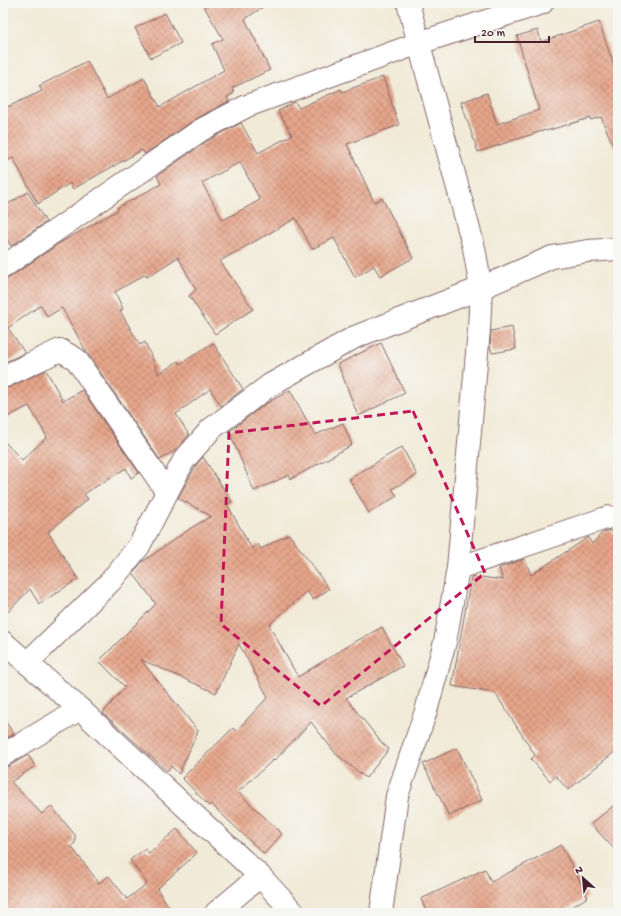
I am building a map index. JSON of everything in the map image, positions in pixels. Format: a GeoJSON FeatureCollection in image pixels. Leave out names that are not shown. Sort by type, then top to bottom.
{"type":"FeatureCollection","features":[{"type":"Feature","properties":{"kind":"street"},"geometry":{"type":"LineString","coordinates":[[382,913],[397,796],[426,711],[445,642],[458,568],[479,330],[481,288],[474,248],[408,3]]}},
{"type":"Feature","properties":{"kind":"street"},"geometry":{"type":"LineString","coordinates":[[3,267],[200,130],[246,106],[419,43],[542,3]]}},
{"type":"Feature","properties":{"kind":"street"},"geometry":{"type":"LineString","coordinates":[[27,663],[110,582],[139,546],[184,460],[211,429],[270,385],[355,337],[481,288],[552,257],[588,250],[618,249]]}},
{"type":"Feature","properties":{"kind":"street"},"geometry":{"type":"LineString","coordinates":[[5,376],[60,350],[76,359],[167,492]]}},
{"type":"Feature","properties":{"kind":"street"},"geometry":{"type":"LineString","coordinates":[[458,568],[609,517]]}},
{"type":"Feature","properties":{"kind":"street"},"geometry":{"type":"LineString","coordinates":[[3,642],[80,709],[260,876],[294,913]]}},
{"type":"Feature","properties":{"kind":"street"},"geometry":{"type":"LineString","coordinates":[[3,755],[80,709]]}},
{"type":"Feature","properties":{"kind":"street"},"geometry":{"type":"LineString","coordinates":[[216,913],[260,876]]}},
{"type":"Feature","properties":{"kind":"highlighted area"},"geometry":{"type":"Polygon","coordinates":[[[413,411],[485,573],[321,706],[221,624],[229,433],[413,411]]]}},
{"type":"Feature","properties":{"kind":"building"},"geometry":{"type":"Polygon","coordinates":[[[202,3],[269,3],[245,19],[270,70],[232,88],[234,93],[227,97],[229,101],[194,120],[145,154],[142,150],[73,189],[70,183],[38,204],[13,158],[3,163],[3,109],[42,91],[39,86],[87,61],[107,99],[144,78],[160,107],[224,70],[212,44],[223,39],[202,3]]]}},
{"type":"Feature","properties":{"kind":"building"},"geometry":{"type":"Polygon","coordinates":[[[165,13],[181,43],[151,58],[135,28],[165,13]]]}},
{"type":"Feature","properties":{"kind":"building"},"geometry":{"type":"Polygon","coordinates":[[[599,22],[618,78],[618,157],[601,117],[591,120],[590,118],[546,131],[545,130],[478,152],[461,102],[487,93],[497,124],[539,110],[517,36],[538,30],[541,42],[599,22]]]}},
{"type":"Feature","properties":{"kind":"building"},"geometry":{"type":"Polygon","coordinates":[[[383,77],[399,125],[347,144],[374,202],[382,198],[413,258],[380,276],[374,266],[355,277],[334,238],[312,249],[296,218],[220,261],[253,309],[215,334],[189,296],[196,290],[178,257],[147,277],[146,274],[115,292],[123,309],[120,311],[140,345],[145,342],[159,374],[178,361],[180,364],[213,343],[243,389],[221,406],[210,389],[176,414],[189,435],[177,449],[160,460],[86,351],[62,308],[47,317],[41,305],[8,328],[25,353],[3,363],[3,282],[58,244],[118,210],[117,208],[161,184],[157,176],[207,141],[241,123],[258,153],[292,135],[278,111],[295,102],[299,108],[341,89],[342,92],[383,77]],[[240,162],[202,183],[223,220],[260,200],[240,162]]]}},
{"type":"Feature","properties":{"kind":"building"},"geometry":{"type":"Polygon","coordinates":[[[28,192],[46,222],[11,246],[3,233],[3,207],[28,192]]]}},
{"type":"Feature","properties":{"kind":"building"},"geometry":{"type":"Polygon","coordinates":[[[512,327],[516,349],[492,353],[490,346],[491,331],[512,327]]]}},
{"type":"Feature","properties":{"kind":"building"},"geometry":{"type":"Polygon","coordinates":[[[381,343],[405,393],[358,416],[338,364],[381,343]]]}},
{"type":"Feature","properties":{"kind":"building"},"geometry":{"type":"Polygon","coordinates":[[[46,370],[63,401],[82,390],[139,473],[131,478],[126,468],[84,494],[88,499],[48,532],[78,579],[39,604],[30,589],[3,617],[3,440],[22,460],[47,437],[29,406],[3,419],[3,388],[10,387],[46,370]]]}},
{"type":"Feature","properties":{"kind":"building"},"geometry":{"type":"Polygon","coordinates":[[[290,390],[315,435],[343,423],[352,445],[291,479],[289,475],[254,491],[229,431],[264,405],[290,390]]]}},
{"type":"Feature","properties":{"kind":"building"},"geometry":{"type":"Polygon","coordinates":[[[402,447],[417,475],[392,489],[397,496],[369,513],[349,479],[402,447]]]}},
{"type":"Feature","properties":{"kind":"building"},"geometry":{"type":"Polygon","coordinates":[[[203,457],[232,502],[227,504],[252,549],[258,544],[261,549],[289,534],[329,589],[313,600],[307,591],[269,625],[298,677],[340,650],[382,627],[403,666],[346,698],[381,742],[389,749],[366,778],[336,754],[311,722],[274,761],[273,760],[238,792],[282,834],[264,854],[211,804],[209,806],[182,778],[233,728],[236,731],[268,697],[239,644],[216,693],[140,659],[198,731],[179,774],[171,766],[167,771],[103,713],[125,687],[99,661],[156,604],[133,573],[142,562],[211,516],[178,498],[197,464],[203,457]]]}},
{"type":"Feature","properties":{"kind":"building"},"geometry":{"type":"Polygon","coordinates":[[[610,530],[618,537],[618,749],[568,790],[556,776],[550,781],[531,759],[535,755],[495,693],[452,686],[471,577],[474,576],[503,580],[499,568],[525,559],[531,575],[588,537],[592,544],[602,533],[610,530]]]}},
{"type":"Feature","properties":{"kind":"building"},"geometry":{"type":"Polygon","coordinates":[[[3,718],[14,734],[3,740],[3,718]]]}},
{"type":"Feature","properties":{"kind":"building"},"geometry":{"type":"Polygon","coordinates":[[[457,748],[482,800],[449,816],[423,764],[457,748]]]}},
{"type":"Feature","properties":{"kind":"building"},"geometry":{"type":"Polygon","coordinates":[[[28,755],[35,766],[11,782],[42,814],[51,806],[75,835],[75,843],[71,846],[99,883],[109,876],[127,899],[147,884],[130,860],[145,849],[149,853],[177,829],[197,853],[157,889],[173,913],[3,913],[3,767],[9,766],[28,755]]]}},
{"type":"Feature","properties":{"kind":"building"},"geometry":{"type":"Polygon","coordinates":[[[618,802],[618,853],[591,824],[618,802]]]}},
{"type":"Feature","properties":{"kind":"building"},"geometry":{"type":"Polygon","coordinates":[[[561,845],[588,897],[561,913],[427,913],[421,899],[485,869],[491,882],[561,845]]]}}]}
